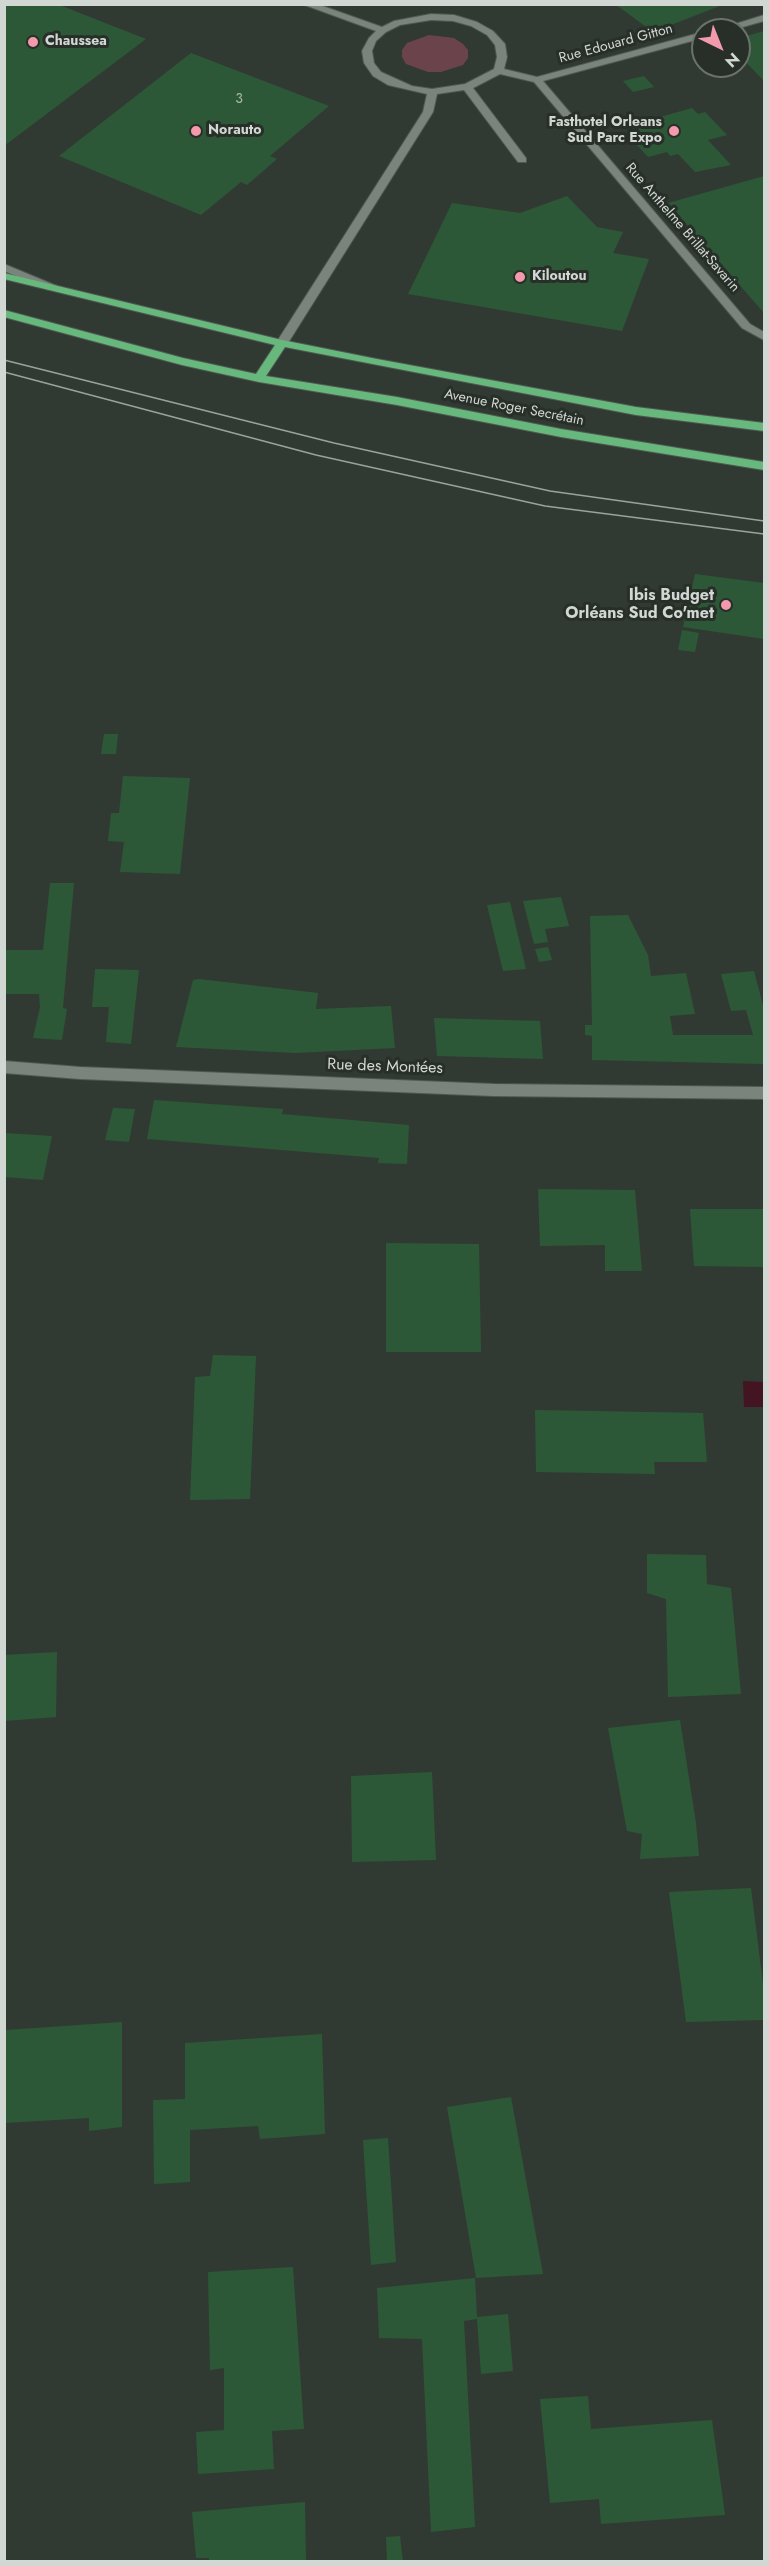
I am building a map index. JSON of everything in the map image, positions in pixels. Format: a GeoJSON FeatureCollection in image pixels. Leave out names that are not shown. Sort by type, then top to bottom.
{"type":"FeatureCollection","features":[{"type":"Feature","properties":{"kind":"main road","name":"Avenue Roger Secrétain"},"geometry":{"type":"LineString","coordinates":[[4,276],[282,343],[636,411],[765,427]]}},
{"type":"Feature","properties":{"kind":"main road","name":"Avenue Roger Secrétain"},"geometry":{"type":"LineString","coordinates":[[4,313],[182,361],[258,378],[398,401],[561,433],[765,466]]}},
{"type":"Feature","properties":{"kind":"main road"},"geometry":{"type":"LineString","coordinates":[[258,378],[282,343]]}},
{"type":"Feature","properties":{"kind":"street"},"geometry":{"type":"LineString","coordinates":[[306,4],[383,30]]}},
{"type":"Feature","properties":{"kind":"street"},"geometry":{"type":"LineString","coordinates":[[431,16],[439,4]]}},
{"type":"Feature","properties":{"kind":"street"},"geometry":{"type":"LineString","coordinates":[[499,71],[502,57],[500,44],[490,33],[474,24],[454,18],[431,16],[413,18],[383,30],[372,40],[367,51],[369,63],[377,74],[392,83],[410,89],[432,92],[467,87],[499,71],[537,80]]}},
{"type":"Feature","properties":{"kind":"street","name":"Rue Edouard Gitton"},"geometry":{"type":"LineString","coordinates":[[537,80],[691,38]]}},
{"type":"Feature","properties":{"kind":"street","name":"Rue Anthelme Brillat-Savarin"},"geometry":{"type":"LineString","coordinates":[[537,80],[746,326],[765,337]]}},
{"type":"Feature","properties":{"kind":"street"},"geometry":{"type":"LineString","coordinates":[[467,87],[522,160]]}},
{"type":"Feature","properties":{"kind":"street"},"geometry":{"type":"LineString","coordinates":[[282,343],[428,112],[432,92]]}},
{"type":"Feature","properties":{"kind":"street","name":"Avenue Roger Secrétain"},"geometry":{"type":"LineString","coordinates":[[4,267],[53,288]]}},
{"type":"Feature","properties":{"kind":"street","name":"Rue des Montées"},"geometry":{"type":"LineString","coordinates":[[4,1067],[80,1073],[494,1090],[765,1093]]}},
{"type":"Feature","properties":{"kind":"shaded area"},"geometry":{"type":"Polygon","coordinates":[[[429,35],[454,38],[463,44],[468,50],[468,58],[463,65],[441,72],[428,72],[406,64],[402,57],[402,50],[407,43],[429,35]]]}},
{"type":"Feature","properties":{"kind":"shaded area"},"geometry":{"type":"Polygon","coordinates":[[[743,1381],[764,1382],[764,1407],[744,1407],[743,1381]]]}},
{"type":"Feature","properties":{"kind":"building"},"geometry":{"type":"Polygon","coordinates":[[[7,4],[57,4],[146,39],[4,146],[4,6],[7,4]]]}},
{"type":"Feature","properties":{"kind":"building"},"geometry":{"type":"Polygon","coordinates":[[[615,4],[722,4],[722,5],[653,32],[615,4]]]}},
{"type":"Feature","properties":{"kind":"building"},"geometry":{"type":"Polygon","coordinates":[[[764,31],[764,81],[751,67],[751,35],[764,31]]]}},
{"type":"Feature","properties":{"kind":"building"},"geometry":{"type":"Polygon","coordinates":[[[191,53],[329,106],[270,156],[277,159],[247,185],[241,182],[201,215],[59,156],[191,53]]]}},
{"type":"Feature","properties":{"kind":"building"},"geometry":{"type":"Polygon","coordinates":[[[644,76],[654,87],[633,92],[623,81],[644,76]]]}},
{"type":"Feature","properties":{"kind":"building"},"geometry":{"type":"Polygon","coordinates":[[[692,108],[698,114],[705,112],[727,135],[708,140],[731,165],[695,172],[678,154],[670,156],[667,152],[648,157],[627,134],[633,132],[628,126],[692,108]]]}},
{"type":"Feature","properties":{"kind":"building"},"geometry":{"type":"Polygon","coordinates":[[[764,176],[764,313],[668,203],[764,176]]]}},
{"type":"Feature","properties":{"kind":"building"},"geometry":{"type":"Polygon","coordinates":[[[567,196],[597,227],[623,232],[613,253],[649,259],[622,331],[408,294],[452,203],[520,213],[567,196]]]}},
{"type":"Feature","properties":{"kind":"building","name":"Ibis Budget Orléans Sud Co'met"},"geometry":{"type":"Polygon","coordinates":[[[695,574],[764,583],[764,639],[683,627],[695,574]]]}},
{"type":"Feature","properties":{"kind":"building"},"geometry":{"type":"Polygon","coordinates":[[[682,630],[699,633],[695,652],[678,650],[682,630]]]}},
{"type":"Feature","properties":{"kind":"building"},"geometry":{"type":"Polygon","coordinates":[[[104,734],[118,734],[116,754],[101,754],[104,734]]]}},
{"type":"Feature","properties":{"kind":"building"},"geometry":{"type":"Polygon","coordinates":[[[123,776],[190,778],[180,874],[120,872],[124,842],[108,841],[111,813],[119,813],[123,776]]]}},
{"type":"Feature","properties":{"kind":"building"},"geometry":{"type":"Polygon","coordinates":[[[50,883],[74,883],[63,1008],[67,1009],[62,1040],[33,1038],[40,1007],[39,994],[4,994],[4,950],[43,950],[50,883]]]}},
{"type":"Feature","properties":{"kind":"building"},"geometry":{"type":"Polygon","coordinates":[[[561,897],[569,926],[545,929],[548,942],[534,944],[523,901],[561,897]]]}},
{"type":"Feature","properties":{"kind":"building"},"geometry":{"type":"Polygon","coordinates":[[[510,902],[526,969],[503,971],[487,905],[510,902]]]}},
{"type":"Feature","properties":{"kind":"building"},"geometry":{"type":"Polygon","coordinates":[[[628,915],[648,955],[651,976],[686,973],[695,1014],[670,1016],[673,1035],[753,1035],[746,1010],[731,1011],[721,974],[754,971],[764,1009],[764,1064],[592,1060],[592,1036],[585,1035],[585,1025],[592,1025],[590,916],[628,915]]]}},
{"type":"Feature","properties":{"kind":"building"},"geometry":{"type":"Polygon","coordinates":[[[548,947],[552,960],[539,962],[535,949],[548,947]]]}},
{"type":"Feature","properties":{"kind":"building"},"geometry":{"type":"Polygon","coordinates":[[[95,969],[139,970],[131,1044],[106,1042],[109,1007],[92,1007],[95,969]]]}},
{"type":"Feature","properties":{"kind":"building"},"geometry":{"type":"Polygon","coordinates":[[[193,980],[318,993],[316,1009],[391,1006],[395,1048],[295,1053],[176,1047],[193,980]]]}},
{"type":"Feature","properties":{"kind":"building"},"geometry":{"type":"Polygon","coordinates":[[[434,1018],[540,1021],[543,1059],[437,1056],[434,1018]]]}},
{"type":"Feature","properties":{"kind":"building"},"geometry":{"type":"Polygon","coordinates":[[[154,1100],[283,1109],[282,1114],[409,1125],[407,1164],[378,1163],[379,1158],[147,1139],[154,1100]]]}},
{"type":"Feature","properties":{"kind":"building"},"geometry":{"type":"Polygon","coordinates":[[[113,1108],[135,1109],[129,1142],[105,1140],[113,1108]]]}},
{"type":"Feature","properties":{"kind":"building"},"geometry":{"type":"Polygon","coordinates":[[[5,1133],[52,1136],[43,1180],[5,1177],[5,1133]]]}},
{"type":"Feature","properties":{"kind":"building"},"geometry":{"type":"Polygon","coordinates":[[[538,1189],[635,1190],[642,1271],[605,1271],[605,1245],[540,1246],[538,1189]]]}},
{"type":"Feature","properties":{"kind":"building"},"geometry":{"type":"Polygon","coordinates":[[[690,1209],[764,1209],[764,1267],[694,1266],[690,1209]]]}},
{"type":"Feature","properties":{"kind":"building"},"geometry":{"type":"Polygon","coordinates":[[[386,1243],[479,1244],[481,1352],[386,1352],[386,1243]]]}},
{"type":"Feature","properties":{"kind":"building"},"geometry":{"type":"Polygon","coordinates":[[[213,1355],[256,1356],[250,1499],[190,1500],[195,1377],[210,1376],[213,1355]]]}},
{"type":"Feature","properties":{"kind":"building"},"geometry":{"type":"Polygon","coordinates":[[[535,1410],[703,1413],[707,1462],[654,1462],[655,1474],[536,1472],[535,1410]]]}},
{"type":"Feature","properties":{"kind":"building"},"geometry":{"type":"Polygon","coordinates":[[[647,1554],[706,1555],[707,1584],[731,1588],[741,1694],[668,1697],[666,1599],[647,1593],[647,1554]]]}},
{"type":"Feature","properties":{"kind":"building"},"geometry":{"type":"Polygon","coordinates":[[[57,1652],[56,1717],[4,1721],[4,1655],[57,1652]]]}},
{"type":"Feature","properties":{"kind":"building"},"geometry":{"type":"Polygon","coordinates":[[[680,1720],[699,1856],[640,1859],[642,1834],[627,1831],[608,1728],[680,1720]]]}},
{"type":"Feature","properties":{"kind":"building"},"geometry":{"type":"Polygon","coordinates":[[[432,1772],[436,1860],[352,1862],[351,1776],[432,1772]]]}},
{"type":"Feature","properties":{"kind":"building"},"geometry":{"type":"Polygon","coordinates":[[[751,1888],[764,1992],[764,2020],[686,2022],[669,1892],[751,1888]]]}},
{"type":"Feature","properties":{"kind":"building"},"geometry":{"type":"Polygon","coordinates":[[[122,2022],[122,2127],[89,2131],[89,2118],[5,2123],[6,2030],[122,2022]]]}},
{"type":"Feature","properties":{"kind":"building"},"geometry":{"type":"Polygon","coordinates":[[[322,2034],[325,2134],[260,2139],[258,2126],[190,2130],[190,2182],[154,2184],[153,2100],[185,2099],[185,2043],[322,2034]]]}},
{"type":"Feature","properties":{"kind":"building"},"geometry":{"type":"Polygon","coordinates":[[[511,2097],[543,2274],[476,2278],[447,2107],[511,2097]]]}},
{"type":"Feature","properties":{"kind":"building"},"geometry":{"type":"Polygon","coordinates":[[[388,2138],[396,2262],[371,2265],[363,2140],[388,2138]]]}},
{"type":"Feature","properties":{"kind":"building"},"geometry":{"type":"Polygon","coordinates":[[[293,2267],[304,2429],[272,2431],[274,2469],[198,2474],[196,2432],[224,2430],[224,2368],[210,2370],[208,2272],[293,2267]]]}},
{"type":"Feature","properties":{"kind":"building"},"geometry":{"type":"Polygon","coordinates":[[[475,2278],[477,2317],[508,2314],[513,2371],[481,2374],[477,2319],[464,2321],[475,2527],[431,2532],[422,2339],[379,2338],[377,2288],[475,2278]]]}},
{"type":"Feature","properties":{"kind":"building"},"geometry":{"type":"Polygon","coordinates":[[[588,2396],[591,2429],[712,2420],[725,2515],[601,2524],[599,2499],[550,2503],[540,2399],[588,2396]]]}},
{"type":"Feature","properties":{"kind":"building"},"geometry":{"type":"Polygon","coordinates":[[[305,2502],[306,2562],[209,2562],[209,2558],[196,2558],[192,2512],[305,2502]]]}},
{"type":"Feature","properties":{"kind":"building"},"geometry":{"type":"Polygon","coordinates":[[[400,2536],[403,2562],[387,2562],[386,2537],[400,2536]]]}},
{"type":"Feature","properties":{"kind":"tram line"},"geometry":{"type":"LineString","coordinates":[[4,360],[334,443],[550,491],[764,521]]}},
{"type":"Feature","properties":{"kind":"tram line"},"geometry":{"type":"LineString","coordinates":[[4,372],[316,455],[545,506],[764,534]]}},
{"type":"Feature","properties":{"kind":"place","name":"Chaussea"},"geometry":{"type":"Point","coordinates":[33,42]}},
{"type":"Feature","properties":{"kind":"place","name":"Norauto"},"geometry":{"type":"Point","coordinates":[196,131]}},
{"type":"Feature","properties":{"kind":"place","name":"Fasthotel Orleans Sud Parc Expo"},"geometry":{"type":"Point","coordinates":[674,131]}},
{"type":"Feature","properties":{"kind":"place","name":"Kiloutou"},"geometry":{"type":"Point","coordinates":[520,277]}},
{"type":"Feature","properties":{"kind":"place","name":"Ibis Budget Orléans Sud Co'met"},"geometry":{"type":"Point","coordinates":[726,605]}}]}
